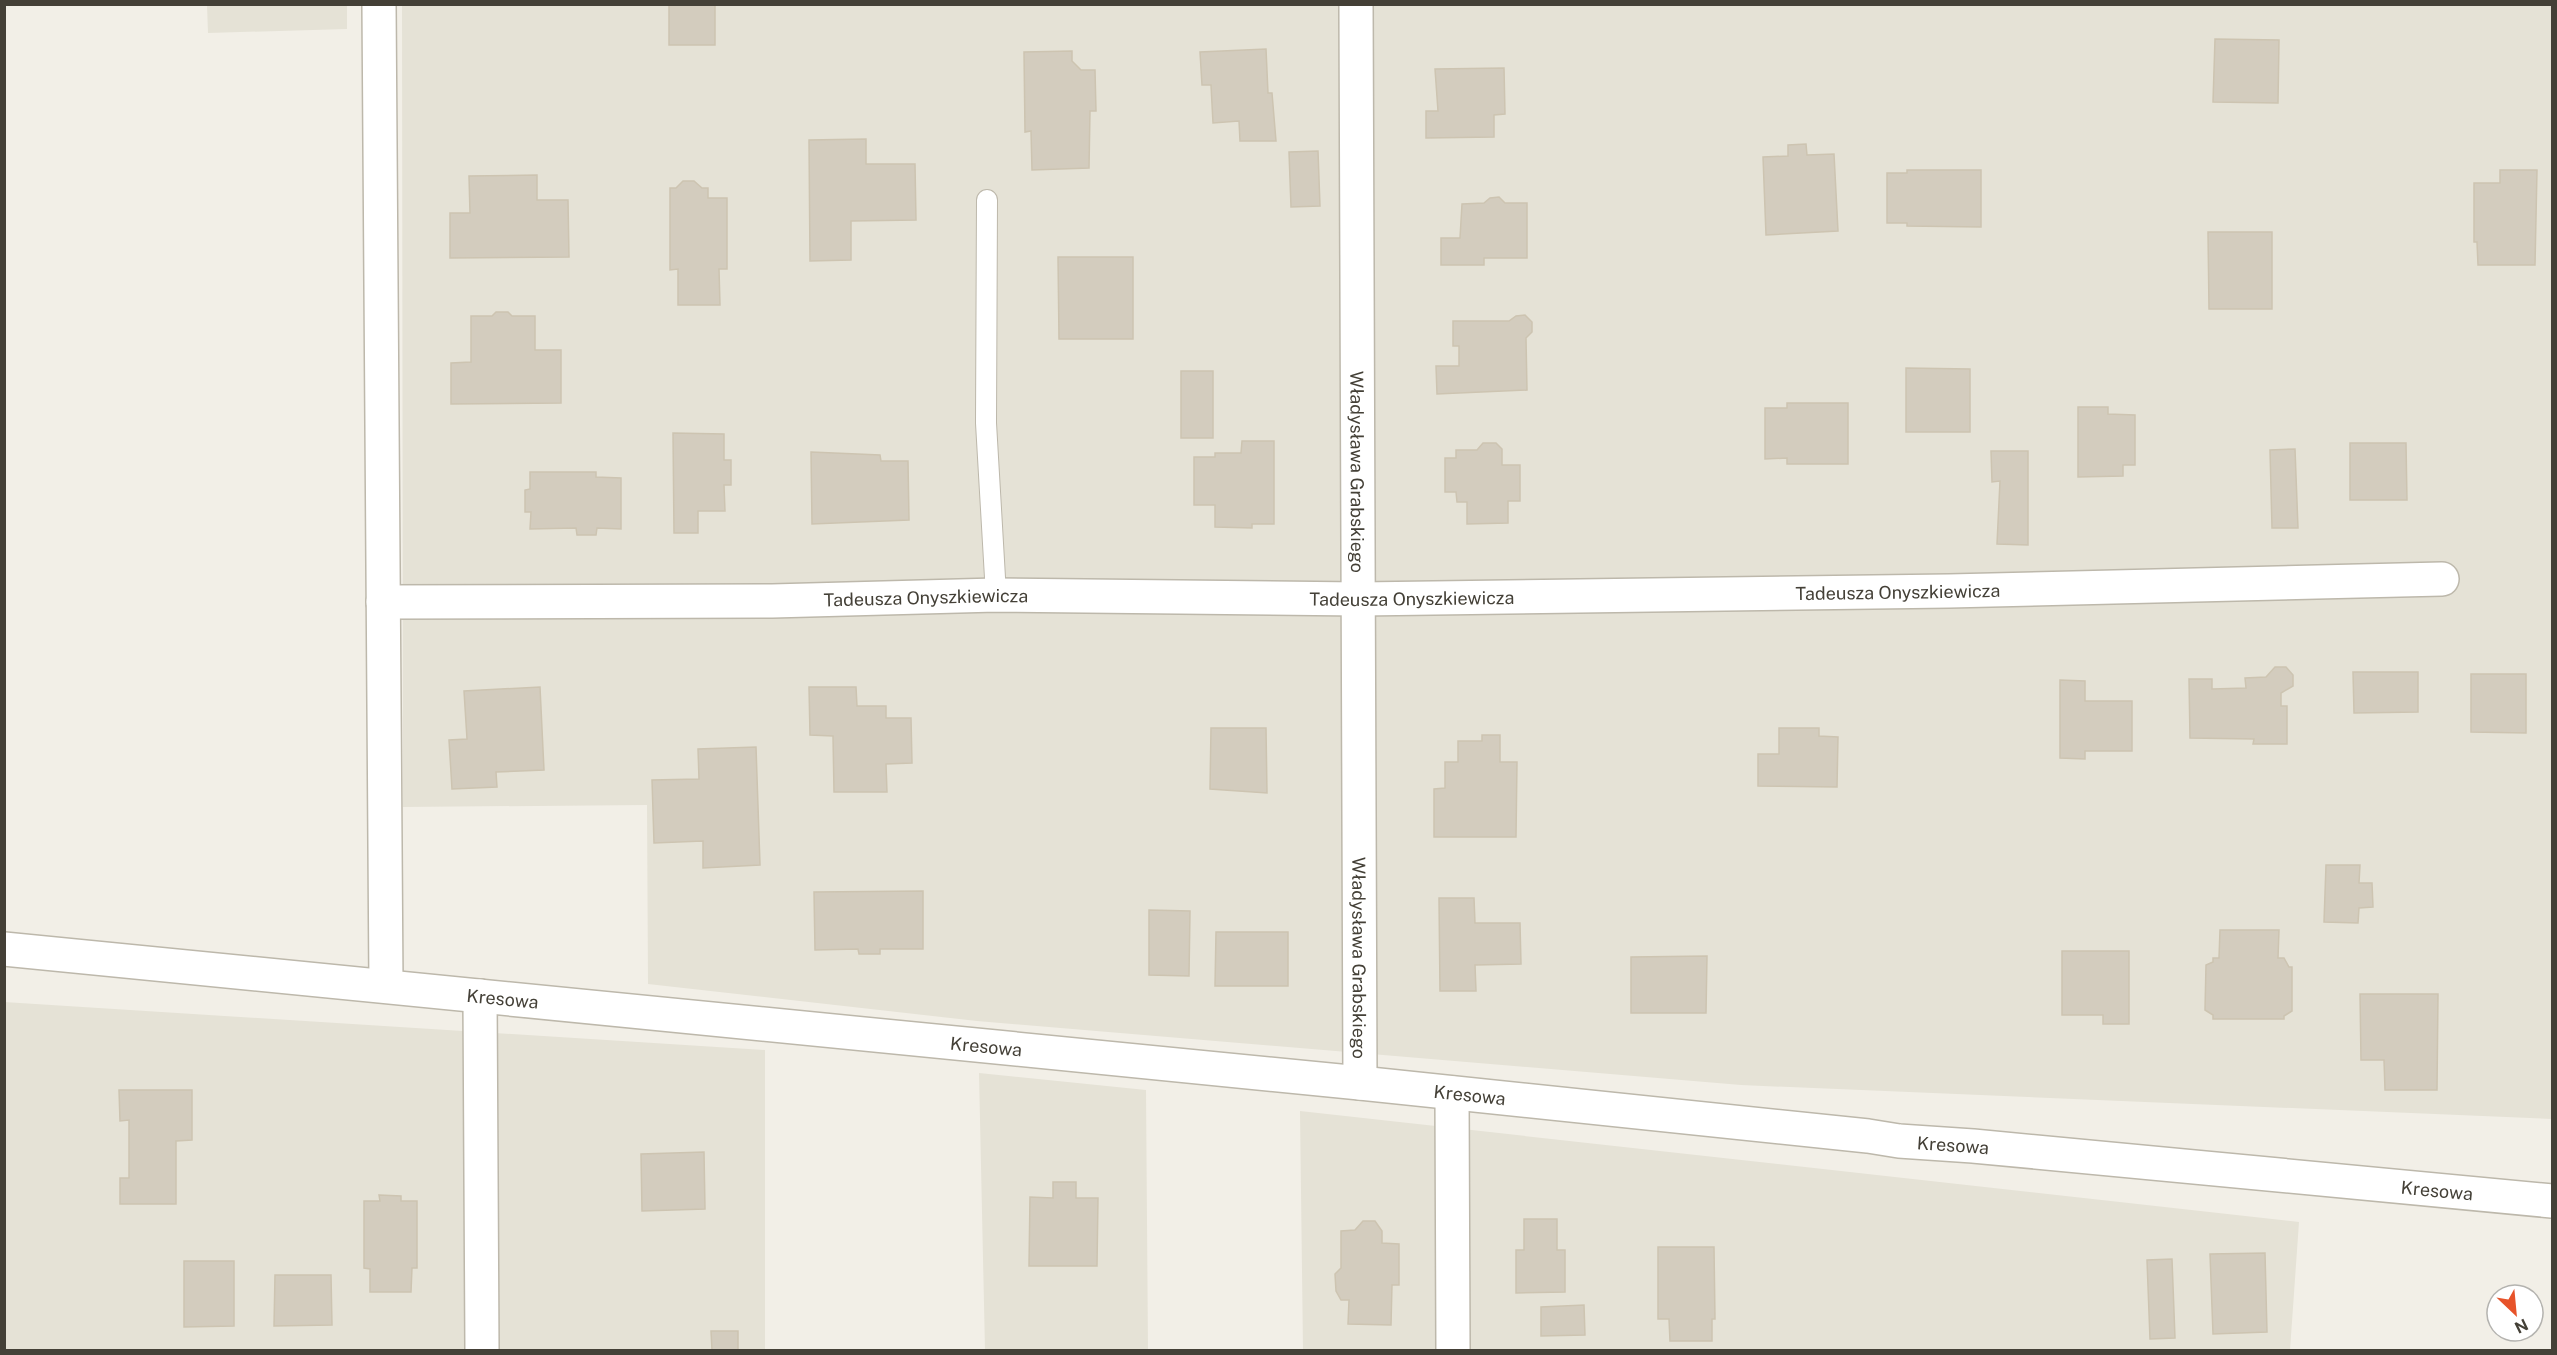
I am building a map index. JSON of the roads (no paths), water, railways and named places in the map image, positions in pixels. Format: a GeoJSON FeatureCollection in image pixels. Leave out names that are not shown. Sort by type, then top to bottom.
{"type":"FeatureCollection","features":[{"type":"Feature","properties":{"kind":"street"},"geometry":{"type":"LineString","coordinates":[[379,4],[386,986]]}},
{"type":"Feature","properties":{"kind":"street","name":"Władysława Grabskiego"},"geometry":{"type":"LineString","coordinates":[[1356,4],[1360,1083]]}},
{"type":"Feature","properties":{"kind":"street","name":"Tadeusza Onyszkiewicza"},"geometry":{"type":"LineString","coordinates":[[383,602],[772,601],[996,595],[1360,599],[1949,591],[2442,579]]}},
{"type":"Feature","properties":{"kind":"street","name":"Kresowa"},"geometry":{"type":"LineString","coordinates":[[4,949],[1360,1083],[1899,1141],[1984,1147],[2553,1202]]}},
{"type":"Feature","properties":{"kind":"street"},"geometry":{"type":"LineString","coordinates":[[480,996],[482,1350]]}},
{"type":"Feature","properties":{"kind":"street"},"geometry":{"type":"LineString","coordinates":[[1452,1093],[1453,1350]]}},
{"type":"Feature","properties":{"kind":"lane"},"geometry":{"type":"LineString","coordinates":[[987,200],[986,423],[996,595]]}}]}
